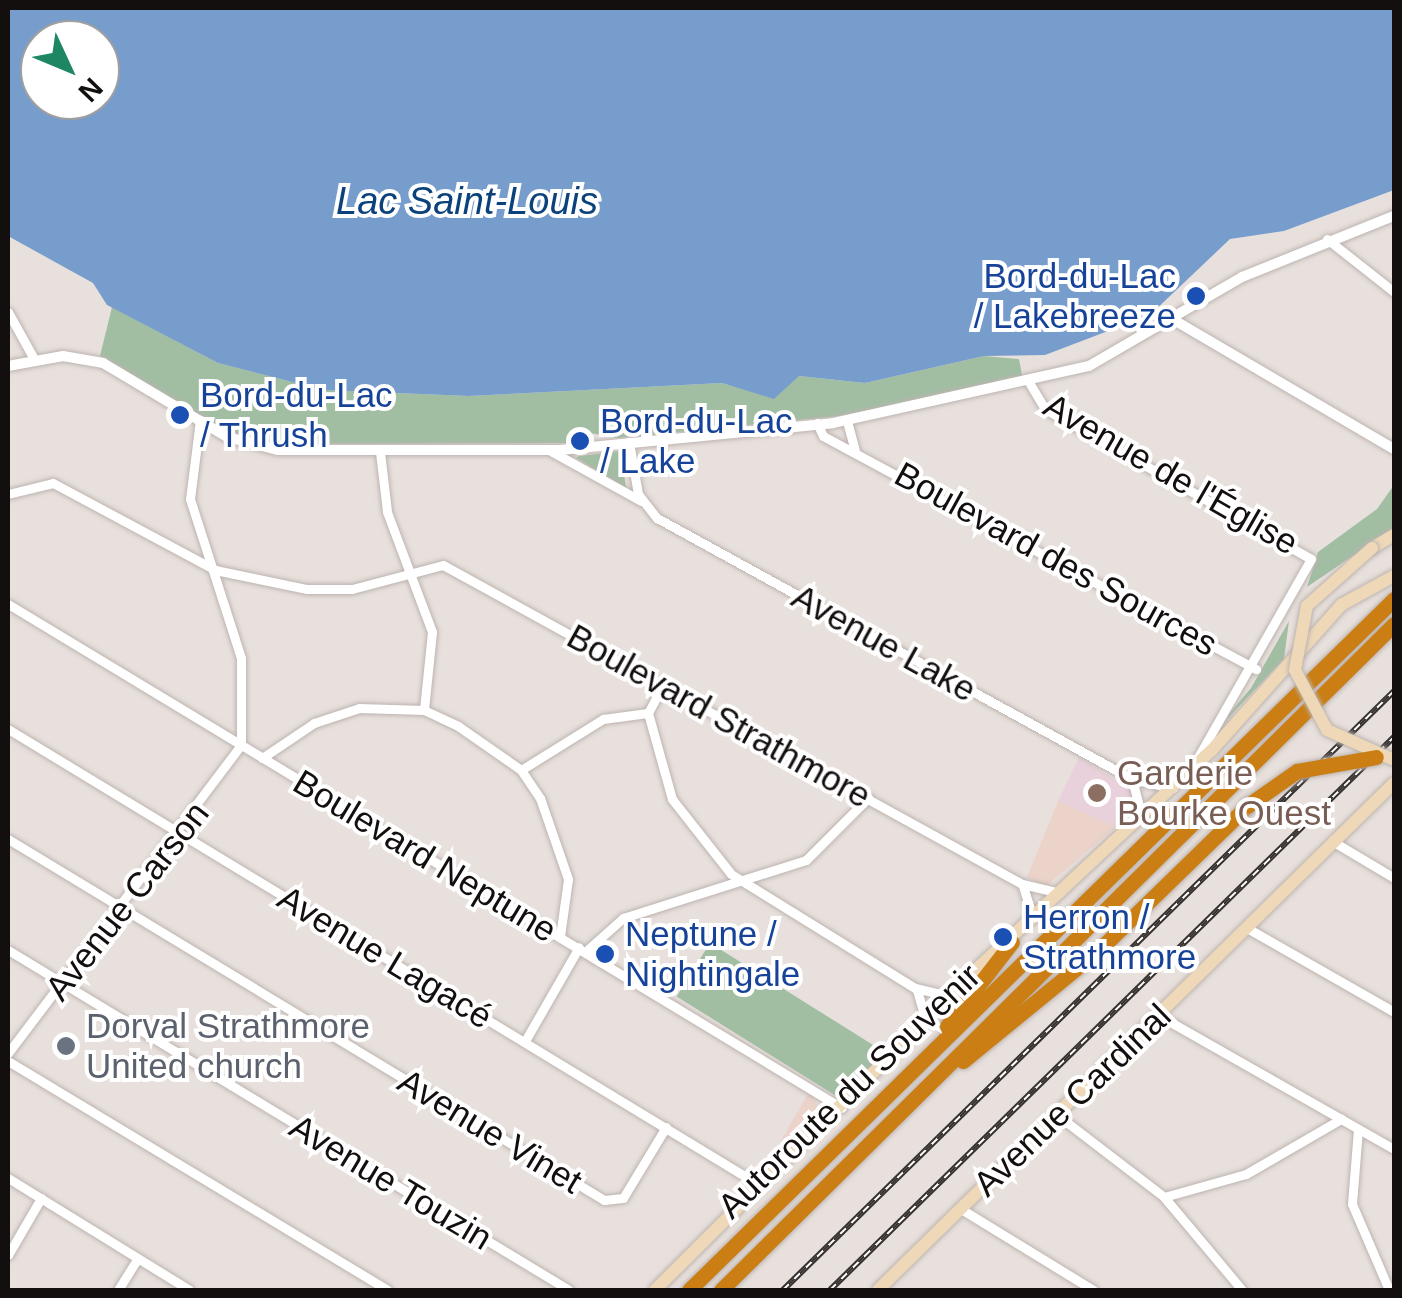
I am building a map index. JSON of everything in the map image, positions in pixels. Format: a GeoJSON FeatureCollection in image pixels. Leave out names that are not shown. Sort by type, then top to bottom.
{"type":"FeatureCollection","features":[{"type":"Feature","properties":{"kind":"highway","name":"Autoroute du Souvenir"},"geometry":{"type":"LineString","coordinates":[[689,1290],[1394,599]]}},
{"type":"Feature","properties":{"kind":"highway","name":"Autoroute du Souvenir"},"geometry":{"type":"LineString","coordinates":[[722,1290],[1394,624]]}},
{"type":"Feature","properties":{"kind":"highway"},"geometry":{"type":"LineString","coordinates":[[910,1104],[1085,961],[1247,806],[1296,770],[1376,758]]}},
{"type":"Feature","properties":{"kind":"highway"},"geometry":{"type":"LineString","coordinates":[[916,1067],[1012,942]]}},
{"type":"Feature","properties":{"kind":"main road"},"geometry":{"type":"LineString","coordinates":[[1394,534],[1314,597],[1294,654],[1317,719],[1376,758],[1394,760]]}},
{"type":"Feature","properties":{"kind":"main road"},"geometry":{"type":"LineString","coordinates":[[655,1290],[951,996],[1190,771],[1324,624],[1394,576]]}},
{"type":"Feature","properties":{"kind":"main road","name":"Avenue Cardinal"},"geometry":{"type":"LineString","coordinates":[[878,1290],[1332,841],[1393,787]]}},
{"type":"Feature","properties":{"kind":"street"},"geometry":{"type":"LineString","coordinates":[[8,366],[34,359],[103,363],[252,447],[380,452],[549,450],[847,421],[1030,384],[1124,352],[1174,320],[1328,239],[1394,216]]}},
{"type":"Feature","properties":{"kind":"street"},"geometry":{"type":"LineString","coordinates":[[1328,239],[1394,292]]}},
{"type":"Feature","properties":{"kind":"street"},"geometry":{"type":"LineString","coordinates":[[8,312],[34,359]]}},
{"type":"Feature","properties":{"kind":"street"},"geometry":{"type":"LineString","coordinates":[[1174,320],[1394,449]]}},
{"type":"Feature","properties":{"kind":"street","name":"Avenue de l'Église"},"geometry":{"type":"LineString","coordinates":[[1030,384],[1045,409],[1310,555],[1310,572],[1256,670]]}},
{"type":"Feature","properties":{"kind":"street"},"geometry":{"type":"LineString","coordinates":[[200,420],[188,486],[242,658],[241,745]]}},
{"type":"Feature","properties":{"kind":"street","name":"Boulevard des Sources"},"geometry":{"type":"LineString","coordinates":[[847,421],[855,450]]}},
{"type":"Feature","properties":{"kind":"street","name":"Boulevard des Sources"},"geometry":{"type":"LineString","coordinates":[[817,423],[823,436],[1256,670]]}},
{"type":"Feature","properties":{"kind":"street"},"geometry":{"type":"LineString","coordinates":[[628,442],[641,501]]}},
{"type":"Feature","properties":{"kind":"street","name":"Avenue Lake"},"geometry":{"type":"LineString","coordinates":[[549,450],[1132,779],[1172,788]]}},
{"type":"Feature","properties":{"kind":"street"},"geometry":{"type":"LineString","coordinates":[[380,452],[387,512],[413,570],[434,645],[424,710]]}},
{"type":"Feature","properties":{"kind":"street","name":"Boulevard Strathmore"},"geometry":{"type":"LineString","coordinates":[[8,494],[37,483],[70,488],[212,568],[324,590],[413,570],[448,567],[1022,884],[1063,893]]}},
{"type":"Feature","properties":{"kind":"street","name":"Boulevard Neptune"},"geometry":{"type":"LineString","coordinates":[[8,604],[842,1108]]}},
{"type":"Feature","properties":{"kind":"street"},"geometry":{"type":"LineString","coordinates":[[1190,771],[1194,750],[1256,670]]}},
{"type":"Feature","properties":{"kind":"street"},"geometry":{"type":"LineString","coordinates":[[663,685],[648,714],[679,812],[744,883],[915,988],[951,996]]}},
{"type":"Feature","properties":{"kind":"street"},"geometry":{"type":"LineString","coordinates":[[262,758],[314,722],[359,708],[424,710],[522,770],[562,848],[560,937]]}},
{"type":"Feature","properties":{"kind":"street"},"geometry":{"type":"LineString","coordinates":[[522,770],[588,726],[648,714]]}},
{"type":"Feature","properties":{"kind":"street","name":"Avenue Lagacé"},"geometry":{"type":"LineString","coordinates":[[8,729],[761,1186]]}},
{"type":"Feature","properties":{"kind":"street","name":"Avenue Carson"},"geometry":{"type":"LineString","coordinates":[[8,1053],[182,834],[241,745]]}},
{"type":"Feature","properties":{"kind":"street"},"geometry":{"type":"LineString","coordinates":[[1132,779],[1142,818]]}},
{"type":"Feature","properties":{"kind":"street"},"geometry":{"type":"LineString","coordinates":[[525,1041],[582,948],[623,918],[744,883],[813,856],[868,798]]}},
{"type":"Feature","properties":{"kind":"street","name":"Avenue Vinet"},"geometry":{"type":"LineString","coordinates":[[8,839],[614,1202],[666,1127]]}},
{"type":"Feature","properties":{"kind":"street"},"geometry":{"type":"LineString","coordinates":[[1332,841],[1394,878]]}},
{"type":"Feature","properties":{"kind":"street"},"geometry":{"type":"LineString","coordinates":[[1022,884],[1033,921]]}},
{"type":"Feature","properties":{"kind":"street"},"geometry":{"type":"LineString","coordinates":[[1248,928],[1394,1012]]}},
{"type":"Feature","properties":{"kind":"street","name":"Avenue Touzin"},"geometry":{"type":"LineString","coordinates":[[8,950],[569,1290]]}},
{"type":"Feature","properties":{"kind":"street"},"geometry":{"type":"LineString","coordinates":[[915,988],[926,1022]]}},
{"type":"Feature","properties":{"kind":"street"},"geometry":{"type":"LineString","coordinates":[[1158,1016],[1394,1150]]}},
{"type":"Feature","properties":{"kind":"street"},"geometry":{"type":"LineString","coordinates":[[8,1061],[386,1290]]}},
{"type":"Feature","properties":{"kind":"street"},"geometry":{"type":"LineString","coordinates":[[1056,1114],[1164,1197],[1242,1290]]}},
{"type":"Feature","properties":{"kind":"street"},"geometry":{"type":"LineString","coordinates":[[1164,1197],[1246,1174],[1341,1120]]}},
{"type":"Feature","properties":{"kind":"street"},"geometry":{"type":"LineString","coordinates":[[1358,1129],[1352,1204],[1389,1290]]}},
{"type":"Feature","properties":{"kind":"street"},"geometry":{"type":"LineString","coordinates":[[8,1178],[189,1290]]}},
{"type":"Feature","properties":{"kind":"street"},"geometry":{"type":"LineString","coordinates":[[8,1255],[41,1198]]}},
{"type":"Feature","properties":{"kind":"street"},"geometry":{"type":"LineString","coordinates":[[961,1209],[1093,1290]]}},
{"type":"Feature","properties":{"kind":"street"},"geometry":{"type":"LineString","coordinates":[[118,1290],[137,1259]]}},
{"type":"Feature","properties":{"kind":"shaded area","name":"Garderie Bourke Ouest"},"geometry":{"type":"Polygon","coordinates":[[[1079,757],[1133,791],[1134,807],[1116,827],[1058,801],[1079,757]]]}},
{"type":"Feature","properties":{"kind":"shaded area"},"geometry":{"type":"Polygon","coordinates":[[[1058,801],[1116,827],[1046,886],[1027,877],[1058,801]]]}},
{"type":"Feature","properties":{"kind":"shaded area"},"geometry":{"type":"Polygon","coordinates":[[[809,1092],[822,1112],[787,1146],[780,1142],[809,1092]]]}},
{"type":"Feature","properties":{"kind":"green space"},"geometry":{"type":"Polygon","coordinates":[[[112,307],[218,363],[323,390],[469,396],[722,383],[769,397],[799,376],[865,383],[984,356],[1019,359],[1023,380],[839,416],[618,438],[584,432],[571,443],[274,444],[225,430],[100,356],[112,307]]]}},
{"type":"Feature","properties":{"kind":"green space"},"geometry":{"type":"Polygon","coordinates":[[[621,451],[626,488],[576,458],[579,456],[621,451]]]}},
{"type":"Feature","properties":{"kind":"green space"},"geometry":{"type":"Polygon","coordinates":[[[1394,485],[1394,528],[1307,587],[1318,552],[1377,509],[1394,485]]]}},
{"type":"Feature","properties":{"kind":"green space"},"geometry":{"type":"Polygon","coordinates":[[[1289,621],[1284,659],[1199,749],[1251,688],[1289,621]]]}},
{"type":"Feature","properties":{"kind":"green space"},"geometry":{"type":"Polygon","coordinates":[[[710,943],[885,1052],[851,1106],[677,996],[710,943]]]}},
{"type":"Feature","properties":{"kind":"water","name":"Lac Saint-Louis"},"geometry":{"type":"Polygon","coordinates":[[[8,8],[1394,8],[1394,190],[1284,231],[1230,239],[1150,315],[1045,355],[984,356],[865,383],[799,376],[774,399],[722,383],[469,396],[323,390],[218,363],[107,305],[93,283],[8,236],[8,8]]]}},
{"type":"Feature","properties":{"kind":"railway"},"geometry":{"type":"LineString","coordinates":[[783,1290],[1394,691]]}},
{"type":"Feature","properties":{"kind":"railway"},"geometry":{"type":"LineString","coordinates":[[830,1290],[1394,737]]}},
{"type":"Feature","properties":{"kind":"place","name":"Bord-du-Lac / Lakebreeze"},"geometry":{"type":"Point","coordinates":[1196,296]}},
{"type":"Feature","properties":{"kind":"place","name":"Bord-du-Lac / Thrush"},"geometry":{"type":"Point","coordinates":[180,415]}},
{"type":"Feature","properties":{"kind":"place","name":"Bord-du-Lac / Lake"},"geometry":{"type":"Point","coordinates":[580,441]}},
{"type":"Feature","properties":{"kind":"place","name":"Garderie Bourke Ouest"},"geometry":{"type":"Point","coordinates":[1097,793]}},
{"type":"Feature","properties":{"kind":"place","name":"Herron / Strathmore"},"geometry":{"type":"Point","coordinates":[1003,937]}},
{"type":"Feature","properties":{"kind":"place","name":"Neptune / Nightingale"},"geometry":{"type":"Point","coordinates":[605,954]}},
{"type":"Feature","properties":{"kind":"place","name":"Dorval Strathmore United church"},"geometry":{"type":"Point","coordinates":[66,1046]}}]}
